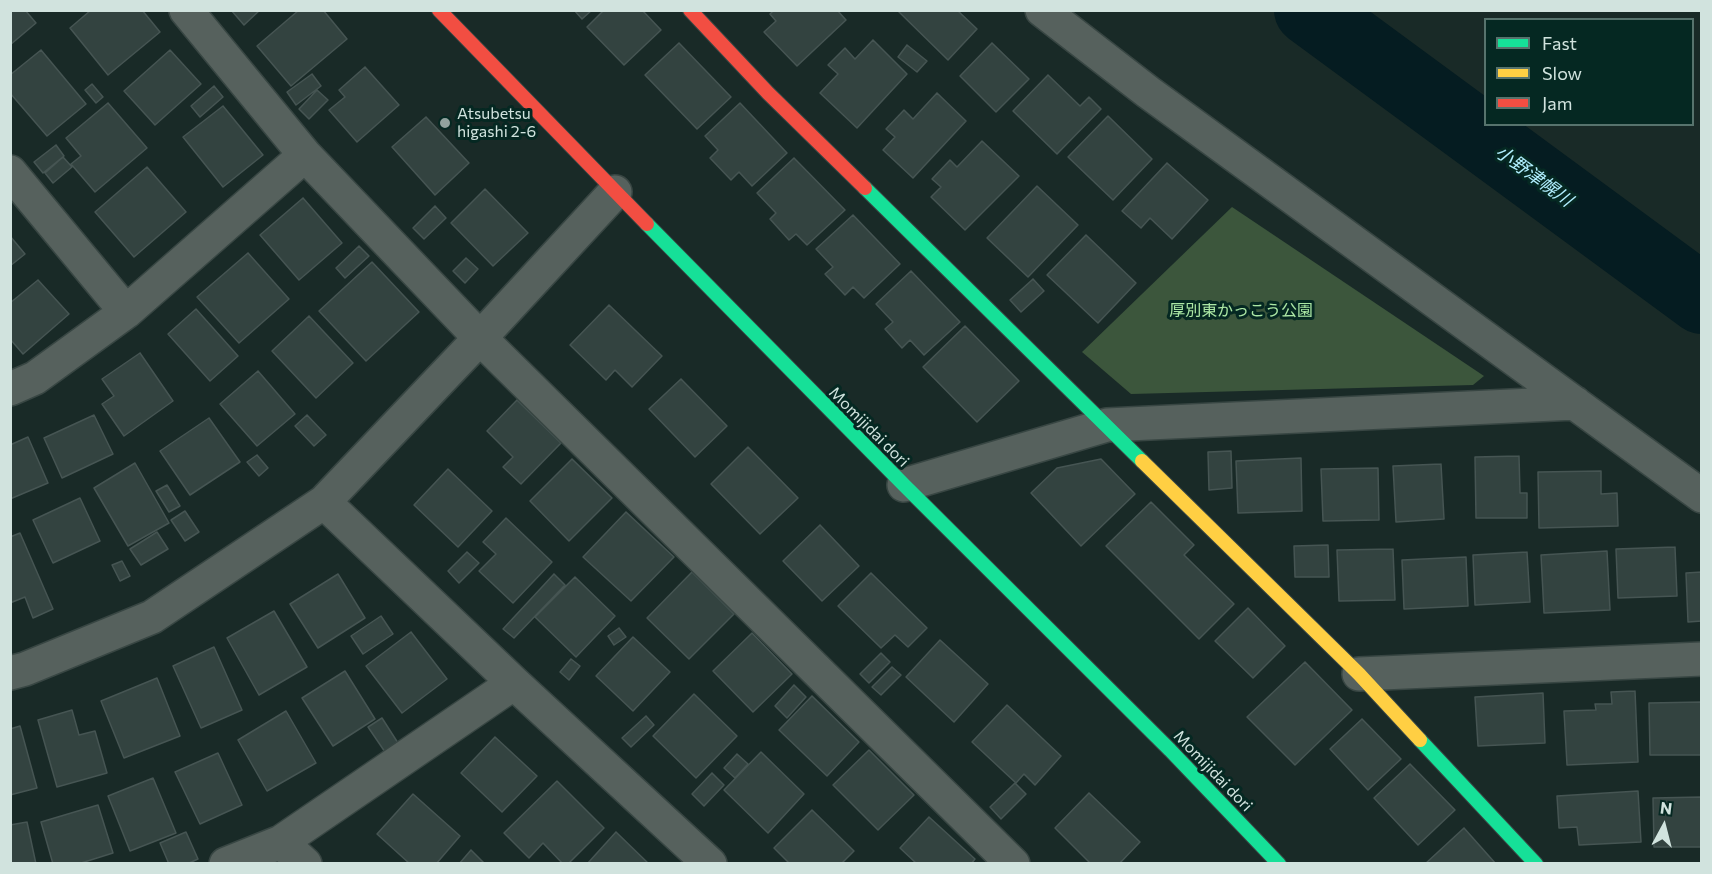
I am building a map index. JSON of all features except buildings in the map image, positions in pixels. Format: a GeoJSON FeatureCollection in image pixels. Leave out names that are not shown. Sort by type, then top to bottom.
{"type":"FeatureCollection","features":[{"type":"Feature","properties":{"kind":"street"},"geometry":{"type":"LineString","coordinates":[[186,10],[304,155],[480,338],[1013,864]]}},
{"type":"Feature","properties":{"kind":"street","name":"Momijidai dori"},"geometry":{"type":"LineString","coordinates":[[439,10],[904,485],[1170,750],[1279,864]]}},
{"type":"Feature","properties":{"kind":"street"},"geometry":{"type":"LineString","coordinates":[[690,10],[768,93],[1359,674],[1536,864]]}},
{"type":"Feature","properties":{"kind":"street"},"geometry":{"type":"LineString","coordinates":[[1042,10],[1148,92],[1701,496]]}},
{"type":"Feature","properties":{"kind":"street"},"geometry":{"type":"LineString","coordinates":[[10,389],[35,378],[126,312],[304,155]]}},
{"type":"Feature","properties":{"kind":"street"},"geometry":{"type":"LineString","coordinates":[[10,172],[126,312]]}},
{"type":"Feature","properties":{"kind":"street"},"geometry":{"type":"LineString","coordinates":[[10,673],[152,617],[324,502],[615,192]]}},
{"type":"Feature","properties":{"kind":"street"},"geometry":{"type":"LineString","coordinates":[[904,485],[1107,425],[1575,403]]}},
{"type":"Feature","properties":{"kind":"street"},"geometry":{"type":"LineString","coordinates":[[324,502],[514,683],[710,864]]}},
{"type":"Feature","properties":{"kind":"street"},"geometry":{"type":"LineString","coordinates":[[1359,674],[1701,658]]}},
{"type":"Feature","properties":{"kind":"street"},"geometry":{"type":"LineString","coordinates":[[226,864],[281,842],[514,683]]}},
{"type":"Feature","properties":{"kind":"street"},"geometry":{"type":"LineString","coordinates":[[281,842],[305,864]]}},
{"type":"Feature","properties":{"kind":"green space","name":"厚別東かっこう公園"},"geometry":{"type":"Polygon","coordinates":[[[1232,207],[1484,376],[1473,385],[1131,394],[1082,352],[1232,207]]]}},
{"type":"Feature","properties":{"kind":"waterway","name":"小野津幌川"},"geometry":{"type":"LineString","coordinates":[[1309,10],[1702,299]]}},
{"type":"Feature","properties":{"kind":"traffic: fast"},"geometry":{"type":"LineString","coordinates":[[865,188],[1142,461]]}},
{"type":"Feature","properties":{"kind":"traffic: fast"},"geometry":{"type":"LineString","coordinates":[[647,224],[1170,750],[1279,864]]}},
{"type":"Feature","properties":{"kind":"traffic: fast"},"geometry":{"type":"LineString","coordinates":[[1420,740],[1536,864]]}},
{"type":"Feature","properties":{"kind":"traffic: slow"},"geometry":{"type":"LineString","coordinates":[[1142,461],[1359,674],[1420,740]]}},
{"type":"Feature","properties":{"kind":"traffic: jam"},"geometry":{"type":"LineString","coordinates":[[439,10],[647,224]]}},
{"type":"Feature","properties":{"kind":"traffic: jam"},"geometry":{"type":"LineString","coordinates":[[690,10],[768,93],[865,188]]}},
{"type":"Feature","properties":{"kind":"place","name":"Atsubetsu higashi 2-6"},"geometry":{"type":"Point","coordinates":[445,123]}}]}
